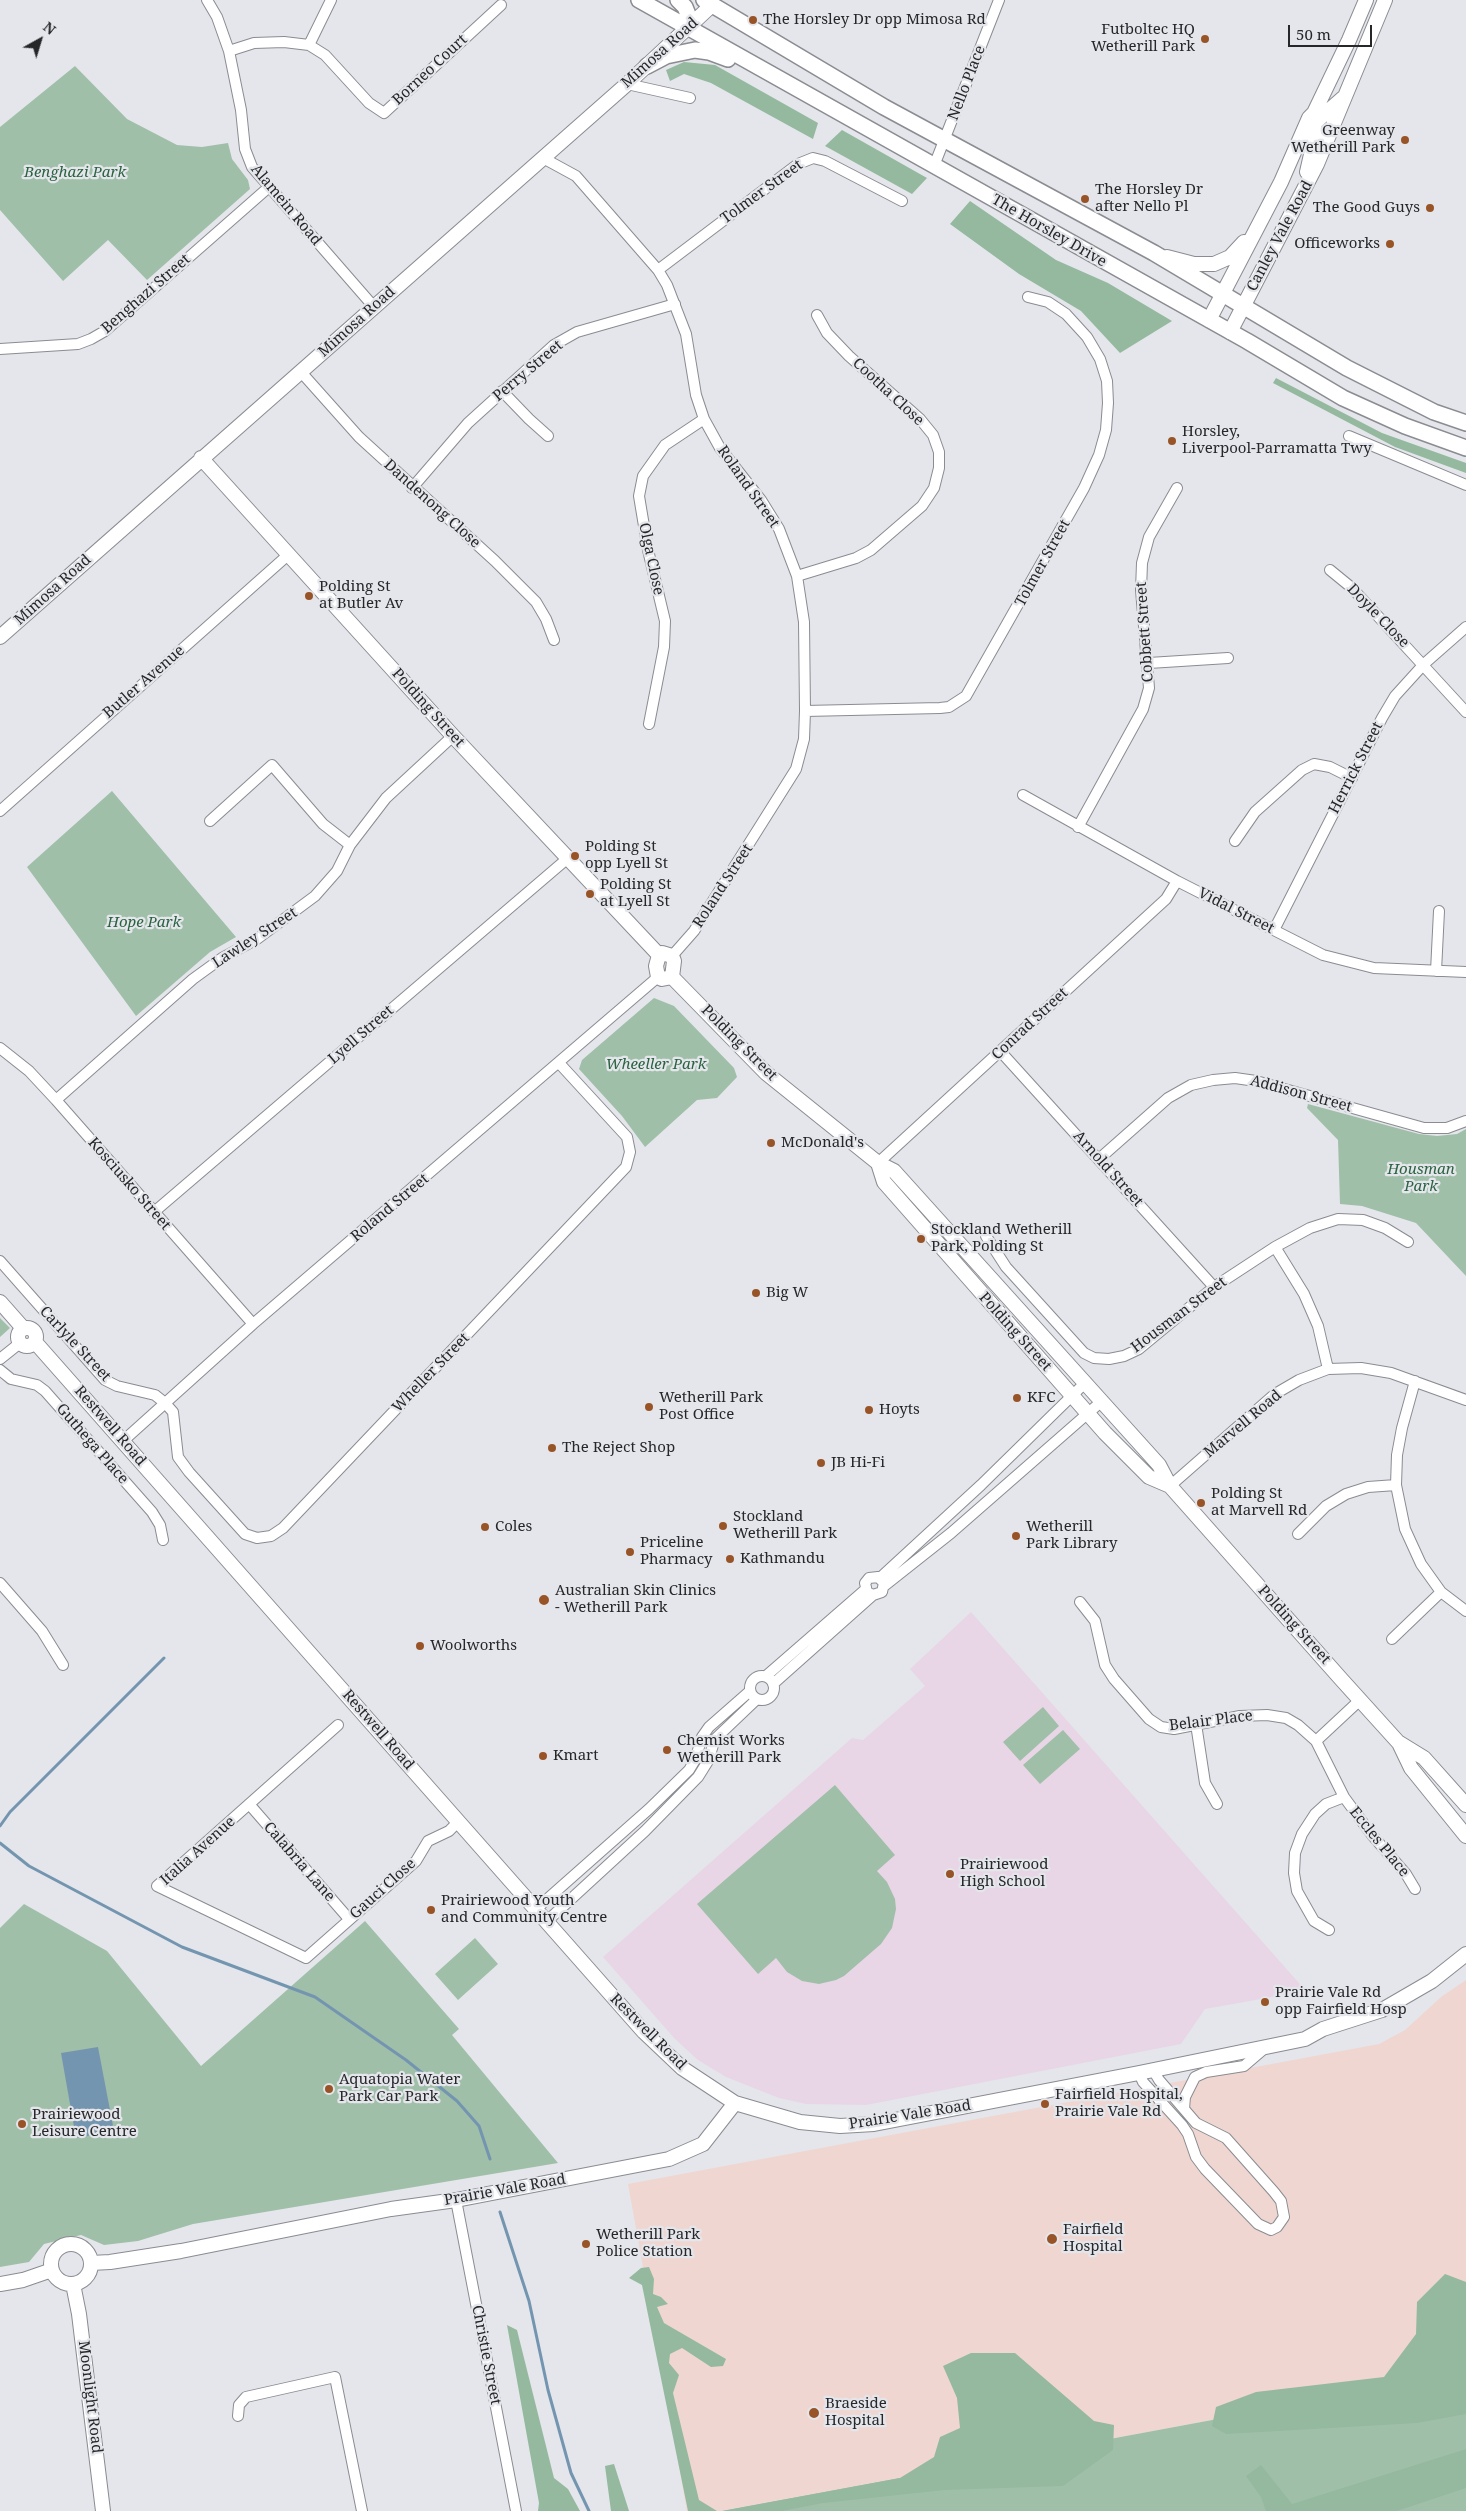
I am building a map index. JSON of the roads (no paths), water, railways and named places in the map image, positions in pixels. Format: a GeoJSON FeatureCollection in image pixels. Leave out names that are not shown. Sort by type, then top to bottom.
{"type":"FeatureCollection","features":[{"type":"Feature","properties":{"kind":"main road","name":"The Horsley Drive"},"geometry":{"type":"LineString","coordinates":[[639,0],[1209,320],[1342,398],[1405,426],[1466,448]]}},
{"type":"Feature","properties":{"kind":"main road"},"geometry":{"type":"LineString","coordinates":[[678,0],[685,7],[689,17],[689,28]]}},
{"type":"Feature","properties":{"kind":"main road","name":"Canley Vale Road"},"geometry":{"type":"LineString","coordinates":[[1209,320],[1311,123],[1366,0]]}},
{"type":"Feature","properties":{"kind":"main road","name":"Canley Vale Road"},"geometry":{"type":"LineString","coordinates":[[1230,332],[1305,190],[1385,0]]}},
{"type":"Feature","properties":{"kind":"main road","name":"The Horsley Drive"},"geometry":{"type":"LineString","coordinates":[[708,2],[817,68],[944,141],[1154,253],[1376,383],[1434,412],[1466,423]]}},
{"type":"Feature","properties":{"kind":"main road","name":"Mimosa Road"},"geometry":{"type":"LineString","coordinates":[[0,637],[627,84],[689,28],[708,2]]}},
{"type":"Feature","properties":{"kind":"main road"},"geometry":{"type":"LineString","coordinates":[[647,66],[666,56],[680,52],[710,52],[721,55],[760,77],[816,99]]}},
{"type":"Feature","properties":{"kind":"main road"},"geometry":{"type":"LineString","coordinates":[[1305,190],[1315,137],[1311,123],[1346,96]]}},
{"type":"Feature","properties":{"kind":"main road"},"geometry":{"type":"LineString","coordinates":[[1154,253],[1194,264],[1214,264],[1222,261],[1238,249],[1266,210]]}},
{"type":"Feature","properties":{"kind":"main road","name":"Polding Street"},"geometry":{"type":"LineString","coordinates":[[201,458],[453,736],[568,858],[665,956]]}},
{"type":"Feature","properties":{"kind":"main road"},"geometry":{"type":"LineString","coordinates":[[665,956],[656,966],[665,977]]}},
{"type":"Feature","properties":{"kind":"main road","name":"Polding Street"},"geometry":{"type":"LineString","coordinates":[[665,977],[766,1073],[878,1163],[894,1171],[1159,1465],[1170,1486],[1398,1742],[1411,1768],[1466,1836]]}},
{"type":"Feature","properties":{"kind":"main road","name":"Polding Street"},"geometry":{"type":"LineString","coordinates":[[878,1163],[884,1182],[1088,1414],[1149,1476],[1170,1486]]}},
{"type":"Feature","properties":{"kind":"main road"},"geometry":{"type":"LineString","coordinates":[[0,1302],[23,1328]]}},
{"type":"Feature","properties":{"kind":"main road"},"geometry":{"type":"LineString","coordinates":[[23,1328],[29,1328],[34,1331],[36,1336],[35,1342],[26,1346],[20,1343],[18,1333],[23,1328]]}},
{"type":"Feature","properties":{"kind":"main road","name":"Restwell Road"},"geometry":{"type":"LineString","coordinates":[[35,1342],[546,1922],[667,2056],[698,2080],[735,2103]]}},
{"type":"Feature","properties":{"kind":"main road","name":"Polding Street"},"geometry":{"type":"LineString","coordinates":[[1398,1742],[1424,1758],[1466,1805]]}},
{"type":"Feature","properties":{"kind":"main road","name":"Prairie Vale Road"},"geometry":{"type":"LineString","coordinates":[[91,2263],[118,2261],[181,2251],[391,2209],[456,2200],[644,2165],[684,2154],[710,2138],[735,2103],[800,2122],[840,2126],[874,2124],[1146,2072],[1305,2038],[1324,2029],[1382,2010],[1416,1991],[1452,1967],[1466,1954]]}},
{"type":"Feature","properties":{"kind":"main road"},"geometry":{"type":"LineString","coordinates":[[1452,1967],[1466,1959]]}},
{"type":"Feature","properties":{"kind":"main road"},"geometry":{"type":"LineString","coordinates":[[69,2244],[75,2244],[86,2251],[91,2263],[88,2274],[84,2279],[73,2284],[62,2282],[52,2270],[54,2253],[69,2244]]}},
{"type":"Feature","properties":{"kind":"main road"},"geometry":{"type":"LineString","coordinates":[[0,2284],[23,2280],[52,2270]]}},
{"type":"Feature","properties":{"kind":"main road","name":"Moonlight Road"},"geometry":{"type":"LineString","coordinates":[[73,2284],[82,2333],[103,2511]]}},
{"type":"Feature","properties":{"kind":"street","name":"Alamein Road"},"geometry":{"type":"LineString","coordinates":[[207,0],[217,18],[229,51],[241,110],[245,149],[252,168],[374,307]]}},
{"type":"Feature","properties":{"kind":"street"},"geometry":{"type":"LineString","coordinates":[[309,46],[331,0]]}},
{"type":"Feature","properties":{"kind":"street","name":"Nello Place"},"geometry":{"type":"LineString","coordinates":[[934,166],[999,0]]}},
{"type":"Feature","properties":{"kind":"street","name":"Borneo Court"},"geometry":{"type":"LineString","coordinates":[[229,51],[254,43],[284,42],[309,46],[325,55],[369,103],[384,113],[501,5]]}},
{"type":"Feature","properties":{"kind":"street"},"geometry":{"type":"LineString","coordinates":[[627,84],[690,98]]}},
{"type":"Feature","properties":{"kind":"street","name":"Roland Street"},"geometry":{"type":"LineString","coordinates":[[543,158],[576,176],[658,270],[675,304],[686,334],[696,395],[704,419],[720,448],[761,500],[778,529],[797,576],[804,622],[805,711],[804,739],[796,769],[694,931],[665,956]]}},
{"type":"Feature","properties":{"kind":"street","name":"Tolmer Street"},"geometry":{"type":"LineString","coordinates":[[658,270],[798,164],[813,158],[825,161],[902,201]]}},
{"type":"Feature","properties":{"kind":"street","name":"Benghazi Street"},"geometry":{"type":"LineString","coordinates":[[0,349],[78,344],[105,331],[268,187]]}},
{"type":"Feature","properties":{"kind":"street","name":"Tolmer Street"},"geometry":{"type":"LineString","coordinates":[[805,711],[949,707],[966,696],[1084,488],[1096,463],[1106,430],[1107,381],[1100,359],[1086,337],[1066,314],[1048,302],[1028,297]]}},
{"type":"Feature","properties":{"kind":"street","name":"Perry Street"},"geometry":{"type":"LineString","coordinates":[[412,488],[468,422],[554,345],[577,332],[675,304]]}},
{"type":"Feature","properties":{"kind":"street","name":"Cootha Close"},"geometry":{"type":"LineString","coordinates":[[797,576],[856,558],[871,550],[922,506],[934,488],[940,468],[939,452],[932,435],[920,419],[849,356],[826,332],[817,315]]}},
{"type":"Feature","properties":{"kind":"street","name":"Dandenong Close"},"geometry":{"type":"LineString","coordinates":[[301,372],[359,437],[412,488],[495,561],[536,602],[546,619],[554,640]]}},
{"type":"Feature","properties":{"kind":"street"},"geometry":{"type":"LineString","coordinates":[[502,391],[548,436]]}},
{"type":"Feature","properties":{"kind":"street","name":"Olga Close"},"geometry":{"type":"LineString","coordinates":[[649,724],[664,647],[665,622],[648,550],[639,496],[643,476],[665,445],[704,419]]}},
{"type":"Feature","properties":{"kind":"street"},"geometry":{"type":"LineString","coordinates":[[1349,436],[1466,485]]}},
{"type":"Feature","properties":{"kind":"street","name":"Cobbett Street"},"geometry":{"type":"LineString","coordinates":[[1078,827],[1142,709],[1150,688],[1141,590],[1142,563],[1149,537],[1177,488]]}},
{"type":"Feature","properties":{"kind":"street","name":"Butler Avenue"},"geometry":{"type":"LineString","coordinates":[[0,811],[288,555]]}},
{"type":"Feature","properties":{"kind":"street","name":"Doyle Close"},"geometry":{"type":"LineString","coordinates":[[1330,570],[1352,588],[1424,664],[1466,712]]}},
{"type":"Feature","properties":{"kind":"street","name":"Herrick Street"},"geometry":{"type":"LineString","coordinates":[[1274,930],[1395,696],[1424,664],[1466,627]]}},
{"type":"Feature","properties":{"kind":"street"},"geometry":{"type":"LineString","coordinates":[[1148,663],[1228,658]]}},
{"type":"Feature","properties":{"kind":"street","name":"Lawley Street"},"geometry":{"type":"LineString","coordinates":[[56,1100],[193,979],[222,958],[258,939],[315,896],[337,871],[350,845],[386,798],[453,736]]}},
{"type":"Feature","properties":{"kind":"street"},"geometry":{"type":"LineString","coordinates":[[1235,841],[1255,812],[1302,770],[1314,764],[1330,767],[1352,778]]}},
{"type":"Feature","properties":{"kind":"street"},"geometry":{"type":"LineString","coordinates":[[210,820],[272,765],[324,824],[350,845]]}},
{"type":"Feature","properties":{"kind":"street","name":"Vidal Street"},"geometry":{"type":"LineString","coordinates":[[1023,795],[1177,881],[1323,955],[1351,964],[1374,968],[1466,972]]}},
{"type":"Feature","properties":{"kind":"street","name":"Lyell Street"},"geometry":{"type":"LineString","coordinates":[[154,1212],[568,858]]}},
{"type":"Feature","properties":{"kind":"street","name":"Conrad Street"},"geometry":{"type":"LineString","coordinates":[[878,1163],[1166,899],[1177,881]]}},
{"type":"Feature","properties":{"kind":"street"},"geometry":{"type":"LineString","coordinates":[[1436,971],[1439,911]]}},
{"type":"Feature","properties":{"kind":"street","name":"Roland Street"},"geometry":{"type":"LineString","coordinates":[[123,1441],[253,1324],[559,1063],[665,977]]}},
{"type":"Feature","properties":{"kind":"street","name":"Kosciusko Street"},"geometry":{"type":"LineString","coordinates":[[0,1048],[29,1071],[56,1100],[253,1324]]}},
{"type":"Feature","properties":{"kind":"street","name":"Arnold Street"},"geometry":{"type":"LineString","coordinates":[[1001,1052],[1214,1287]]}},
{"type":"Feature","properties":{"kind":"street","name":"Wheller Street"},"geometry":{"type":"LineString","coordinates":[[165,1403],[173,1412],[176,1450],[182,1464],[240,1529],[250,1536],[264,1538],[283,1528],[626,1167],[630,1152],[626,1137],[559,1063]]}},
{"type":"Feature","properties":{"kind":"street","name":"Addison Street"},"geometry":{"type":"LineString","coordinates":[[1099,1159],[1168,1098],[1191,1086],[1213,1080],[1235,1078],[1256,1081],[1424,1128],[1447,1128],[1466,1121]]}},
{"type":"Feature","properties":{"kind":"street","name":"Housman Street"},"geometry":{"type":"LineString","coordinates":[[986,1236],[1006,1267],[1084,1353],[1094,1358],[1124,1356],[1139,1349],[1214,1287],[1275,1247],[1310,1228],[1338,1219],[1363,1220],[1385,1228],[1408,1242]]}},
{"type":"Feature","properties":{"kind":"street"},"geometry":{"type":"LineString","coordinates":[[1275,1247],[1304,1294],[1318,1326],[1328,1368]]}},
{"type":"Feature","properties":{"kind":"street","name":"Carlyle Street"},"geometry":{"type":"LineString","coordinates":[[0,1261],[105,1380],[117,1386],[155,1396],[165,1403]]}},
{"type":"Feature","properties":{"kind":"street"},"geometry":{"type":"LineString","coordinates":[[0,1359],[20,1343]]}},
{"type":"Feature","properties":{"kind":"street","name":"Marvell Road"},"geometry":{"type":"LineString","coordinates":[[1170,1486],[1275,1394],[1299,1380],[1328,1368],[1361,1368],[1391,1373],[1466,1400]]}},
{"type":"Feature","properties":{"kind":"street","name":"Guthega Place"},"geometry":{"type":"LineString","coordinates":[[0,1370],[11,1379],[37,1385],[45,1391],[152,1512],[160,1525],[163,1540]]}},
{"type":"Feature","properties":{"kind":"street"},"geometry":{"type":"LineString","coordinates":[[1415,1382],[1402,1428],[1396,1485],[1405,1529],[1421,1564],[1442,1592],[1466,1611]]}},
{"type":"Feature","properties":{"kind":"street"},"geometry":{"type":"LineString","coordinates":[[869,1592],[879,1594],[882,1582],[1085,1383]]}},
{"type":"Feature","properties":{"kind":"street"},"geometry":{"type":"LineString","coordinates":[[882,1582],[983,1506],[1102,1402]]}},
{"type":"Feature","properties":{"kind":"street"},"geometry":{"type":"LineString","coordinates":[[1298,1534],[1326,1506],[1346,1494],[1368,1487],[1396,1485]]}},
{"type":"Feature","properties":{"kind":"street"},"geometry":{"type":"LineString","coordinates":[[971,1494],[983,1506]]}},
{"type":"Feature","properties":{"kind":"street"},"geometry":{"type":"LineString","coordinates":[[869,1592],[866,1583],[869,1578],[875,1576],[882,1582]]}},
{"type":"Feature","properties":{"kind":"street"},"geometry":{"type":"LineString","coordinates":[[0,1582],[42,1631],[63,1665]]}},
{"type":"Feature","properties":{"kind":"street"},"geometry":{"type":"LineString","coordinates":[[770,1680],[774,1690],[770,1697],[762,1700],[754,1695],[750,1684],[755,1678],[770,1680],[869,1592]]}},
{"type":"Feature","properties":{"kind":"street"},"geometry":{"type":"LineString","coordinates":[[1392,1639],[1442,1592]]}},
{"type":"Feature","properties":{"kind":"street","name":"Belair Place"},"geometry":{"type":"LineString","coordinates":[[1080,1602],[1095,1621],[1105,1665],[1114,1679],[1149,1719],[1160,1727],[1174,1729],[1267,1714],[1286,1718],[1298,1725],[1316,1741]]}},
{"type":"Feature","properties":{"kind":"street"},"geometry":{"type":"LineString","coordinates":[[536,1910],[649,1809],[689,1770],[695,1760],[702,1737],[709,1727],[754,1695]]}},
{"type":"Feature","properties":{"kind":"street"},"geometry":{"type":"LineString","coordinates":[[546,1922],[645,1831],[698,1777],[708,1760],[715,1739],[754,1695]]}},
{"type":"Feature","properties":{"kind":"street"},"geometry":{"type":"LineString","coordinates":[[1316,1741],[1360,1700]]}},
{"type":"Feature","properties":{"kind":"street"},"geometry":{"type":"LineString","coordinates":[[1196,1724],[1205,1783],[1217,1804]]}},
{"type":"Feature","properties":{"kind":"street","name":"Italia Avenue"},"geometry":{"type":"LineString","coordinates":[[306,1958],[157,1886],[338,1725]]}},
{"type":"Feature","properties":{"kind":"street","name":"Eccles Place"},"geometry":{"type":"LineString","coordinates":[[1316,1741],[1344,1797],[1372,1835],[1406,1874],[1415,1889]]}},
{"type":"Feature","properties":{"kind":"street"},"geometry":{"type":"LineString","coordinates":[[1329,1930],[1314,1921],[1297,1891],[1294,1873],[1295,1853],[1302,1834],[1315,1814],[1326,1804],[1344,1797]]}},
{"type":"Feature","properties":{"kind":"street","name":"Calabria Lane"},"geometry":{"type":"LineString","coordinates":[[249,1804],[349,1920]]}},
{"type":"Feature","properties":{"kind":"street","name":"Gauci Close"},"geometry":{"type":"LineString","coordinates":[[306,1958],[416,1861],[428,1841],[449,1830],[459,1822]]}},
{"type":"Feature","properties":{"kind":"street"},"geometry":{"type":"LineString","coordinates":[[1184,2109],[1185,2097],[1195,2077],[1206,2072],[1244,2066],[1268,2046]]}},
{"type":"Feature","properties":{"kind":"street"},"geometry":{"type":"LineString","coordinates":[[1146,2072],[1202,2127],[1226,2138],[1274,2192],[1280,2201],[1284,2217],[1277,2227],[1271,2230],[1258,2224],[1206,2169],[1196,2157],[1188,2134],[1182,2125],[1143,2082],[1146,2072]]}},
{"type":"Feature","properties":{"kind":"street","name":"Christie Street"},"geometry":{"type":"LineString","coordinates":[[456,2200],[516,2511]]}},
{"type":"Feature","properties":{"kind":"street"},"geometry":{"type":"LineString","coordinates":[[238,2416],[239,2405],[246,2397],[335,2378],[362,2511]]}},
{"type":"Feature","properties":{"kind":"water"},"geometry":{"type":"Polygon","coordinates":[[[98,2047],[114,2131],[76,2138],[61,2053],[98,2047]]]}},
{"type":"Feature","properties":{"kind":"waterway"},"geometry":{"type":"LineString","coordinates":[[0,1826],[10,1812],[164,1658]]}},
{"type":"Feature","properties":{"kind":"waterway"},"geometry":{"type":"LineString","coordinates":[[0,1843],[29,1866],[182,1947],[315,1997],[406,2060],[457,2101],[479,2126],[490,2159]]}},
{"type":"Feature","properties":{"kind":"waterway"},"geometry":{"type":"LineString","coordinates":[[500,2212],[529,2301],[548,2390],[571,2473],[589,2511]]}},
{"type":"Feature","properties":{"kind":"place","name":"The Horsley Dr opp Mimosa Rd"},"geometry":{"type":"Point","coordinates":[753,20]}},
{"type":"Feature","properties":{"kind":"place","name":"Futboltec HQ Wetherill Park"},"geometry":{"type":"Point","coordinates":[1205,39]}},
{"type":"Feature","properties":{"kind":"place","name":"Greenway Wetherill Park"},"geometry":{"type":"Point","coordinates":[1405,140]}},
{"type":"Feature","properties":{"kind":"place","name":"The Horsley Dr after Nello Pl"},"geometry":{"type":"Point","coordinates":[1085,199]}},
{"type":"Feature","properties":{"kind":"place","name":"The Good Guys"},"geometry":{"type":"Point","coordinates":[1430,208]}},
{"type":"Feature","properties":{"kind":"place","name":"Officeworks"},"geometry":{"type":"Point","coordinates":[1390,244]}},
{"type":"Feature","properties":{"kind":"place","name":"Horsley, Liverpool-Parramatta Twy"},"geometry":{"type":"Point","coordinates":[1172,441]}},
{"type":"Feature","properties":{"kind":"place","name":"Polding St at Butler Av"},"geometry":{"type":"Point","coordinates":[309,596]}},
{"type":"Feature","properties":{"kind":"place","name":"Polding St opp Lyell St"},"geometry":{"type":"Point","coordinates":[575,856]}},
{"type":"Feature","properties":{"kind":"place","name":"Polding St at Lyell St"},"geometry":{"type":"Point","coordinates":[590,894]}},
{"type":"Feature","properties":{"kind":"place","name":"McDonald's"},"geometry":{"type":"Point","coordinates":[771,1143]}},
{"type":"Feature","properties":{"kind":"place","name":"Stockland Wetherill Park, Polding St"},"geometry":{"type":"Point","coordinates":[921,1239]}},
{"type":"Feature","properties":{"kind":"place","name":"Big W"},"geometry":{"type":"Point","coordinates":[756,1293]}},
{"type":"Feature","properties":{"kind":"place","name":"KFC"},"geometry":{"type":"Point","coordinates":[1017,1398]}},
{"type":"Feature","properties":{"kind":"place","name":"Wetherill Park Post Office"},"geometry":{"type":"Point","coordinates":[649,1407]}},
{"type":"Feature","properties":{"kind":"place","name":"Hoyts"},"geometry":{"type":"Point","coordinates":[869,1410]}},
{"type":"Feature","properties":{"kind":"place","name":"The Reject Shop"},"geometry":{"type":"Point","coordinates":[552,1448]}},
{"type":"Feature","properties":{"kind":"place","name":"JB Hi-Fi"},"geometry":{"type":"Point","coordinates":[821,1463]}},
{"type":"Feature","properties":{"kind":"place","name":"Polding St at Marvell Rd"},"geometry":{"type":"Point","coordinates":[1201,1503]}},
{"type":"Feature","properties":{"kind":"place","name":"Stockland Wetherill Park"},"geometry":{"type":"Point","coordinates":[723,1526]}},
{"type":"Feature","properties":{"kind":"place","name":"Coles"},"geometry":{"type":"Point","coordinates":[485,1527]}},
{"type":"Feature","properties":{"kind":"place","name":"Wetherill Park Library"},"geometry":{"type":"Point","coordinates":[1016,1536]}},
{"type":"Feature","properties":{"kind":"place","name":"Priceline Pharmacy"},"geometry":{"type":"Point","coordinates":[630,1552]}},
{"type":"Feature","properties":{"kind":"place","name":"Kathmandu"},"geometry":{"type":"Point","coordinates":[730,1559]}},
{"type":"Feature","properties":{"kind":"place","name":"Australian Skin Clinics - Wetherill Park"},"geometry":{"type":"Point","coordinates":[544,1600]}},
{"type":"Feature","properties":{"kind":"place","name":"Woolworths"},"geometry":{"type":"Point","coordinates":[420,1646]}},
{"type":"Feature","properties":{"kind":"place","name":"Chemist Works Wetherill Park"},"geometry":{"type":"Point","coordinates":[667,1750]}},
{"type":"Feature","properties":{"kind":"place","name":"Kmart"},"geometry":{"type":"Point","coordinates":[543,1756]}},
{"type":"Feature","properties":{"kind":"place","name":"Prairiewood High School"},"geometry":{"type":"Point","coordinates":[950,1874]}},
{"type":"Feature","properties":{"kind":"place","name":"Prairiewood Youth and Community Centre"},"geometry":{"type":"Point","coordinates":[431,1910]}},
{"type":"Feature","properties":{"kind":"place","name":"Prairie Vale Rd opp Fairfield Hosp"},"geometry":{"type":"Point","coordinates":[1265,2002]}},
{"type":"Feature","properties":{"kind":"place","name":"Aquatopia Water Park Car Park"},"geometry":{"type":"Point","coordinates":[329,2089]}},
{"type":"Feature","properties":{"kind":"place","name":"Fairfield Hospital, Prairie Vale Rd"},"geometry":{"type":"Point","coordinates":[1045,2104]}},
{"type":"Feature","properties":{"kind":"place","name":"Prairiewood Leisure Centre"},"geometry":{"type":"Point","coordinates":[22,2124]}},
{"type":"Feature","properties":{"kind":"place","name":"Fairfield Hospital"},"geometry":{"type":"Point","coordinates":[1052,2239]}},
{"type":"Feature","properties":{"kind":"place","name":"Wetherill Park Police Station"},"geometry":{"type":"Point","coordinates":[586,2244]}},
{"type":"Feature","properties":{"kind":"place","name":"Braeside Hospital"},"geometry":{"type":"Point","coordinates":[814,2413]}},
{"type":"Feature","properties":{"kind":"park label","name":"Benghazi Park"},"geometry":{"type":"Point","coordinates":[75,173]}},
{"type":"Feature","properties":{"kind":"park label","name":"Hope Park"},"geometry":{"type":"Point","coordinates":[144,923]}},
{"type":"Feature","properties":{"kind":"park label","name":"Wheeller Park"},"geometry":{"type":"Point","coordinates":[656,1065]}},
{"type":"Feature","properties":{"kind":"park label","name":"Housman Park"},"geometry":{"type":"Point","coordinates":[1421,1178]}}]}
